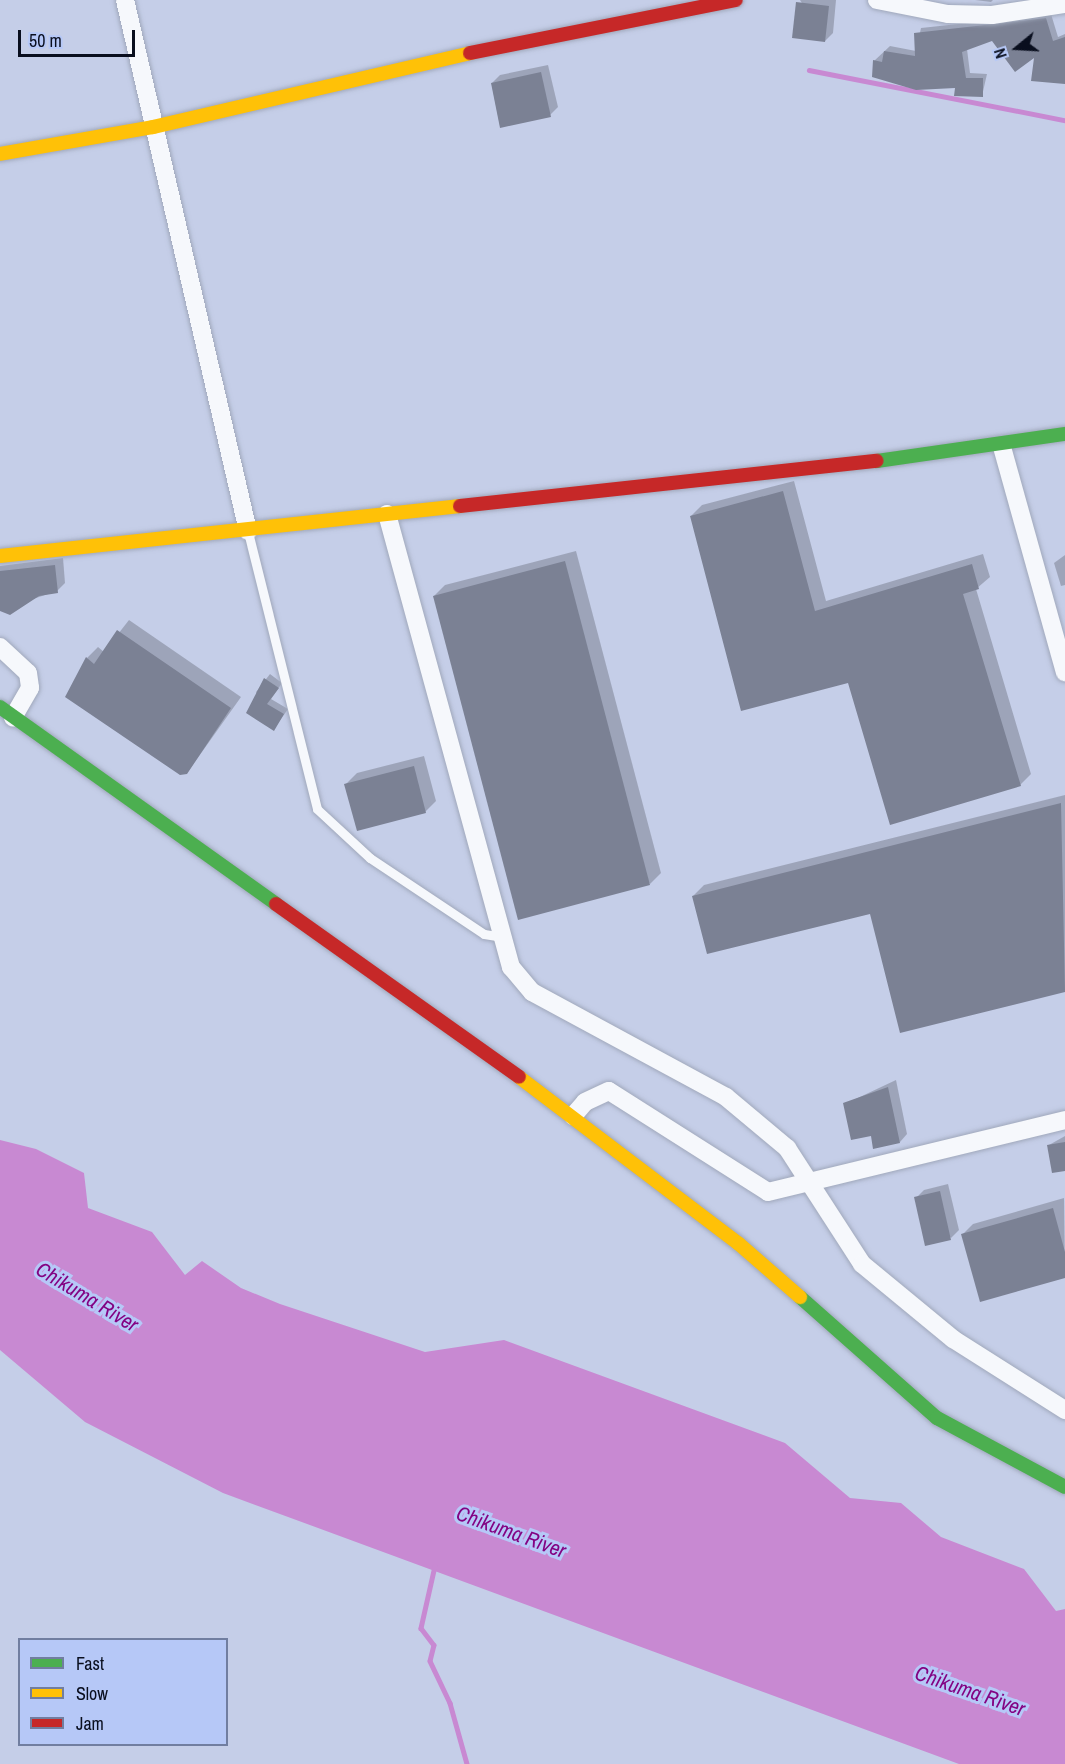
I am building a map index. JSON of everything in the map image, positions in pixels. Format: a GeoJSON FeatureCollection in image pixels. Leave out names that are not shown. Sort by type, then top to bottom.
{"type":"FeatureCollection","features":[{"type":"Feature","properties":{"kind":"street"},"geometry":{"type":"LineString","coordinates":[[125,0],[248,531]]}},
{"type":"Feature","properties":{"kind":"street"},"geometry":{"type":"LineString","coordinates":[[0,154],[153,127],[537,38],[736,0]]}},
{"type":"Feature","properties":{"kind":"street"},"geometry":{"type":"LineString","coordinates":[[877,0],[948,14],[992,15],[1065,4]]}},
{"type":"Feature","properties":{"kind":"street"},"geometry":{"type":"LineString","coordinates":[[0,556],[248,531],[1002,447],[1065,434]]}},
{"type":"Feature","properties":{"kind":"street"},"geometry":{"type":"LineString","coordinates":[[1002,447],[1065,672]]}},
{"type":"Feature","properties":{"kind":"street"},"geometry":{"type":"LineString","coordinates":[[387,514],[505,937],[511,967],[532,992],[726,1097],[787,1148],[862,1264],[953,1339],[1065,1410]]}},
{"type":"Feature","properties":{"kind":"street"},"geometry":{"type":"LineString","coordinates":[[0,647],[28,673],[30,688],[6,712],[573,1116],[739,1244],[937,1418],[1006,1460],[1065,1487]]}},
{"type":"Feature","properties":{"kind":"street"},"geometry":{"type":"LineString","coordinates":[[573,1116],[585,1102],[609,1091],[768,1192],[810,1184],[1065,1120]]}},
{"type":"Feature","properties":{"kind":"lane"},"geometry":{"type":"LineString","coordinates":[[248,531],[317,809],[370,858],[484,934],[505,937]]}},
{"type":"Feature","properties":{"kind":"water","name":"Chikuma River"},"geometry":{"type":"Polygon","coordinates":[[[0,1140],[36,1149],[84,1173],[88,1208],[152,1232],[185,1275],[202,1261],[241,1288],[280,1304],[425,1352],[504,1340],[785,1443],[850,1498],[901,1503],[941,1537],[1024,1569],[1056,1611],[1065,1609],[1065,1764],[959,1764],[223,1493],[85,1422],[0,1350],[0,1140]]]}},
{"type":"Feature","properties":{"kind":"building"},"geometry":{"type":"Polygon","coordinates":[[[796,2],[829,6],[825,42],[792,38],[796,2]]]}},
{"type":"Feature","properties":{"kind":"building"},"geometry":{"type":"Polygon","coordinates":[[[1046,18],[1053,41],[1065,37],[1065,84],[1031,81],[1034,58],[1015,72],[992,41],[962,52],[966,78],[983,78],[983,97],[954,96],[955,88],[916,90],[872,77],[873,60],[882,62],[884,51],[915,56],[914,33],[1046,18]]]}},
{"type":"Feature","properties":{"kind":"building"},"geometry":{"type":"Polygon","coordinates":[[[541,72],[551,117],[500,128],[491,83],[541,72]]]}},
{"type":"Feature","properties":{"kind":"building"},"geometry":{"type":"Polygon","coordinates":[[[783,491],[815,611],[972,564],[979,589],[963,594],[1021,786],[890,825],[848,683],[741,711],[690,516],[783,491]]]}},
{"type":"Feature","properties":{"kind":"building"},"geometry":{"type":"Polygon","coordinates":[[[565,561],[650,885],[518,920],[433,596],[565,561]]]}},
{"type":"Feature","properties":{"kind":"building"},"geometry":{"type":"Polygon","coordinates":[[[55,565],[58,593],[39,596],[10,615],[0,611],[0,571],[55,565]]]}},
{"type":"Feature","properties":{"kind":"building"},"geometry":{"type":"Polygon","coordinates":[[[117,630],[231,708],[187,774],[180,775],[65,697],[86,657],[94,664],[117,630]]]}},
{"type":"Feature","properties":{"kind":"building"},"geometry":{"type":"Polygon","coordinates":[[[264,678],[279,688],[267,704],[284,714],[274,731],[246,713],[264,678]]]}},
{"type":"Feature","properties":{"kind":"building"},"geometry":{"type":"Polygon","coordinates":[[[414,766],[426,813],[357,831],[344,784],[414,766]]]}},
{"type":"Feature","properties":{"kind":"building"},"geometry":{"type":"Polygon","coordinates":[[[1061,803],[1065,992],[900,1033],[870,914],[707,954],[692,896],[1061,803]]]}},
{"type":"Feature","properties":{"kind":"building"},"geometry":{"type":"Polygon","coordinates":[[[888,1087],[900,1143],[873,1149],[871,1136],[851,1140],[843,1103],[888,1087]]]}},
{"type":"Feature","properties":{"kind":"building"},"geometry":{"type":"Polygon","coordinates":[[[1065,1142],[1065,1171],[1052,1173],[1047,1145],[1065,1142]]]}},
{"type":"Feature","properties":{"kind":"building"},"geometry":{"type":"Polygon","coordinates":[[[940,1191],[951,1240],[925,1246],[914,1197],[940,1191]]]}},
{"type":"Feature","properties":{"kind":"building"},"geometry":{"type":"Polygon","coordinates":[[[1053,1208],[1065,1252],[1065,1278],[980,1302],[961,1234],[1053,1208]]]}},
{"type":"Feature","properties":{"kind":"waterway"},"geometry":{"type":"LineString","coordinates":[[809,70],[1065,120]]}},
{"type":"Feature","properties":{"kind":"waterway"},"geometry":{"type":"LineString","coordinates":[[435,1566],[421,1628],[434,1645],[430,1661],[450,1703],[467,1764]]}},
{"type":"Feature","properties":{"kind":"traffic: fast"},"geometry":{"type":"LineString","coordinates":[[877,461],[1065,434]]}},
{"type":"Feature","properties":{"kind":"traffic: fast"},"geometry":{"type":"LineString","coordinates":[[0,707],[276,904]]}},
{"type":"Feature","properties":{"kind":"traffic: fast"},"geometry":{"type":"LineString","coordinates":[[800,1297],[937,1418],[1065,1487]]}},
{"type":"Feature","properties":{"kind":"traffic: slow"},"geometry":{"type":"LineString","coordinates":[[0,154],[153,127],[470,53]]}},
{"type":"Feature","properties":{"kind":"traffic: slow"},"geometry":{"type":"LineString","coordinates":[[0,556],[460,506]]}},
{"type":"Feature","properties":{"kind":"traffic: slow"},"geometry":{"type":"LineString","coordinates":[[519,1077],[739,1244],[800,1297]]}},
{"type":"Feature","properties":{"kind":"traffic: jam"},"geometry":{"type":"LineString","coordinates":[[470,53],[736,0]]}},
{"type":"Feature","properties":{"kind":"traffic: jam"},"geometry":{"type":"LineString","coordinates":[[460,506],[877,461]]}},
{"type":"Feature","properties":{"kind":"traffic: jam"},"geometry":{"type":"LineString","coordinates":[[276,904],[519,1077]]}}]}
